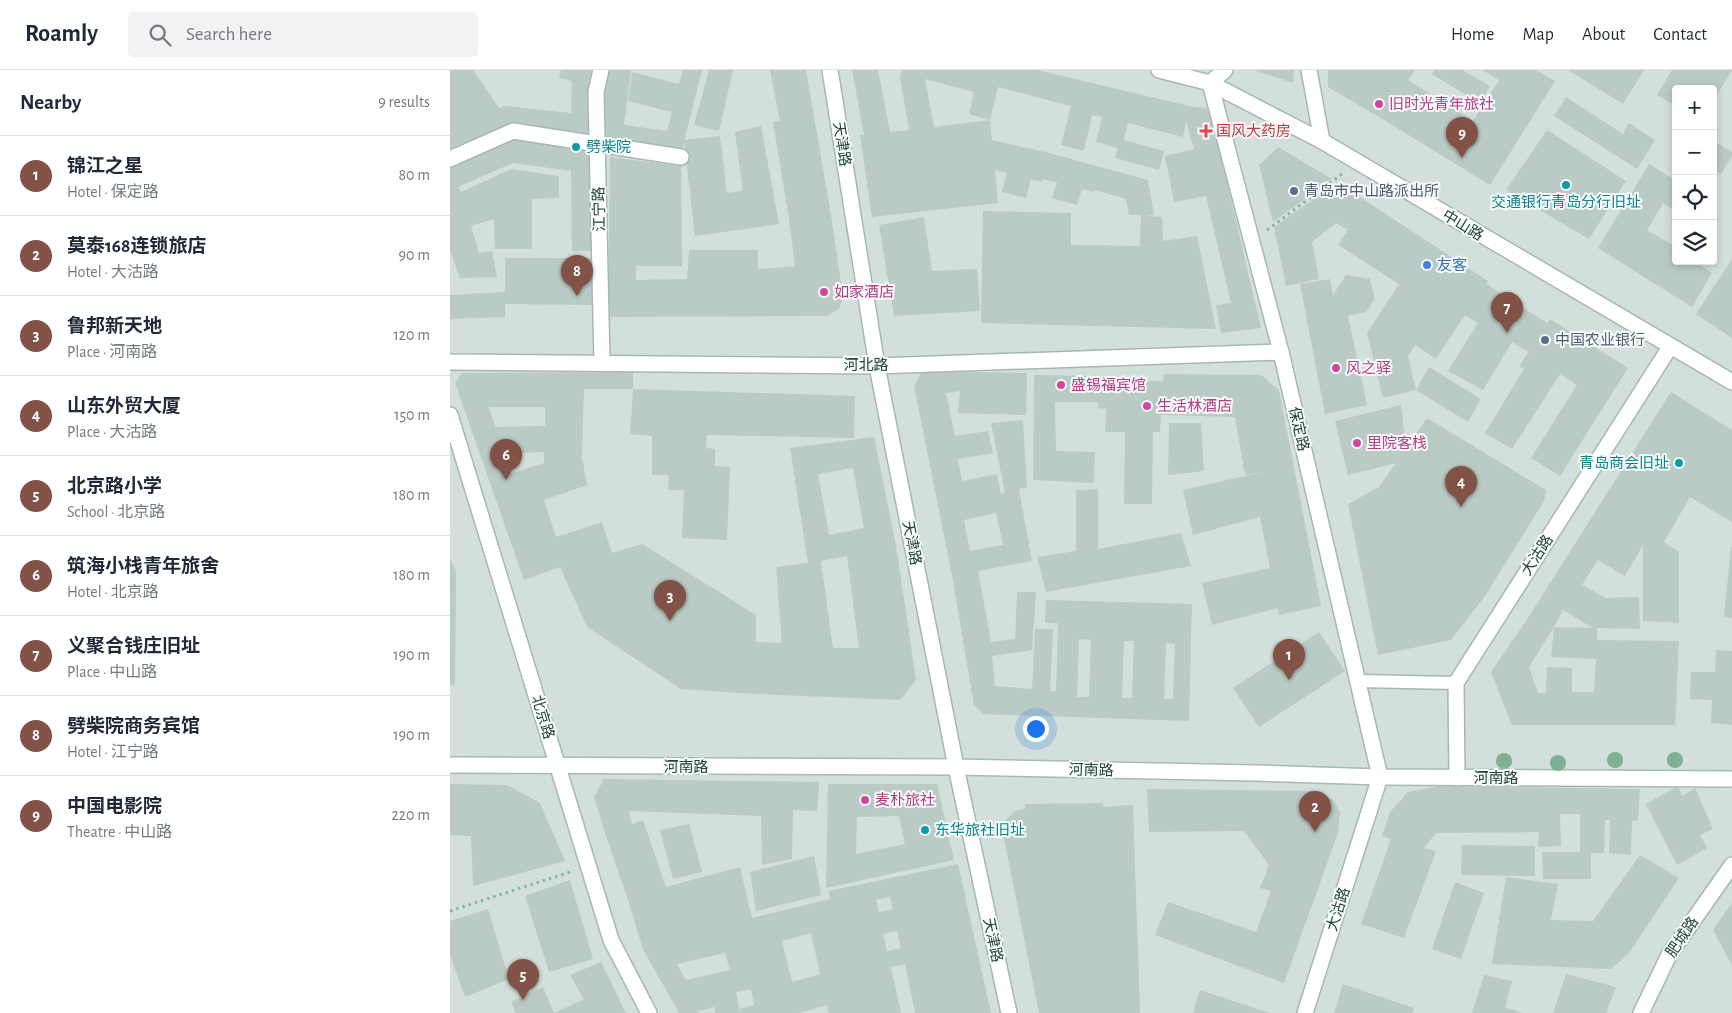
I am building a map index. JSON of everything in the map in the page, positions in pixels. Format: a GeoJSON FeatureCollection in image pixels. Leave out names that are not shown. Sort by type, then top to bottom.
{"type":"FeatureCollection","features":[{"type":"Feature","properties":{"kind":"street","name":"江宁路"},"geometry":{"type":"LineString","coordinates":[[601,70],[596,92],[602,363]]}},
{"type":"Feature","properties":{"kind":"street","name":"天津路"},"geometry":{"type":"LineString","coordinates":[[830,70],[877,366],[956,767],[1009,1013]]}},
{"type":"Feature","properties":{"kind":"street","name":"中山路"},"geometry":{"type":"LineString","coordinates":[[1159,70],[1210,83],[1322,141],[1732,382]]}},
{"type":"Feature","properties":{"kind":"street"},"geometry":{"type":"LineString","coordinates":[[1210,83],[1225,70]]}},
{"type":"Feature","properties":{"kind":"street"},"geometry":{"type":"LineString","coordinates":[[1309,70],[1322,141]]}},
{"type":"Feature","properties":{"kind":"street","name":"保定路"},"geometry":{"type":"LineString","coordinates":[[1210,83],[1281,352],[1380,777]]}},
{"type":"Feature","properties":{"kind":"street"},"geometry":{"type":"LineString","coordinates":[[450,159],[513,131],[681,157]]}},
{"type":"Feature","properties":{"kind":"street","name":"大沽路"},"geometry":{"type":"LineString","coordinates":[[1456,683],[1670,347]]}},
{"type":"Feature","properties":{"kind":"street","name":"河北路"},"geometry":{"type":"LineString","coordinates":[[450,362],[877,366],[1281,352]]}},
{"type":"Feature","properties":{"kind":"street","name":"北京路"},"geometry":{"type":"LineString","coordinates":[[450,415],[611,940],[649,1013]]}},
{"type":"Feature","properties":{"kind":"street"},"geometry":{"type":"LineString","coordinates":[[1456,683],[1457,778]]}},
{"type":"Feature","properties":{"kind":"street","name":"河南路"},"geometry":{"type":"LineString","coordinates":[[450,765],[956,767],[1380,777],[1732,779]]}},
{"type":"Feature","properties":{"kind":"street","name":"大沽路"},"geometry":{"type":"LineString","coordinates":[[1305,1013],[1380,777]]}},
{"type":"Feature","properties":{"kind":"street","name":"肥城路"},"geometry":{"type":"LineString","coordinates":[[1642,1013],[1669,955],[1732,865]]}},
{"type":"Feature","properties":{"kind":"lane"},"geometry":{"type":"LineString","coordinates":[[1358,681],[1456,683]]}},
{"type":"Feature","properties":{"kind":"path"},"geometry":{"type":"LineString","coordinates":[[1277,222],[1357,162]]}},
{"type":"Feature","properties":{"kind":"path"},"geometry":{"type":"LineString","coordinates":[[450,911],[588,866]]}},
{"type":"Feature","properties":{"kind":"shaded area"},"geometry":{"type":"Polygon","coordinates":[[[450,70],[1732,70],[1732,1013],[450,1013],[450,70]]]}},
{"type":"Feature","properties":{"kind":"building"},"geometry":{"type":"Polygon","coordinates":[[[450,70],[473,70],[499,108],[505,106],[571,113],[572,81],[559,78],[561,70],[594,70],[591,84],[589,130],[583,137],[507,127],[450,151],[450,70]]]}},
{"type":"Feature","properties":{"kind":"building"},"geometry":{"type":"Polygon","coordinates":[[[606,70],[631,70],[624,125],[667,131],[672,112],[628,101],[632,72],[679,84],[683,70],[702,70],[682,150],[601,139],[602,88],[606,70]]]}},
{"type":"Feature","properties":{"kind":"building"},"geometry":{"type":"Polygon","coordinates":[[[709,70],[733,70],[719,131],[694,125],[709,70]]]}},
{"type":"Feature","properties":{"kind":"building"},"geometry":{"type":"Polygon","coordinates":[[[770,70],[806,70],[843,297],[839,309],[827,316],[608,317],[610,157],[681,166],[682,266],[636,266],[636,280],[687,279],[689,250],[758,250],[758,269],[795,266],[773,122],[780,121],[770,70]]]}},
{"type":"Feature","properties":{"kind":"building"},"geometry":{"type":"Polygon","coordinates":[[[852,70],[878,70],[890,132],[909,130],[900,77],[902,70],[1037,70],[1189,106],[1210,109],[1261,328],[1221,333],[1216,305],[1231,303],[1206,196],[1174,202],[1165,156],[1194,149],[1186,121],[1183,137],[1128,123],[1124,140],[1164,151],[1159,170],[1115,158],[1118,148],[1096,142],[1102,117],[1092,115],[1084,151],[1061,145],[1071,106],[998,87],[990,120],[992,140],[1049,153],[1148,180],[1154,215],[1145,216],[1162,217],[1163,241],[1197,236],[1216,329],[981,323],[983,211],[1071,213],[1071,245],[1140,246],[1141,215],[1129,215],[1126,199],[1095,190],[1094,192],[1082,189],[1077,205],[1052,198],[1057,182],[1042,179],[1042,182],[1031,179],[1026,198],[1002,192],[1007,173],[995,170],[998,203],[872,217],[860,135],[864,135],[852,70]],[[925,79],[934,127],[990,120],[969,114],[974,92],[925,79]]]}},
{"type":"Feature","properties":{"kind":"building"},"geometry":{"type":"Polygon","coordinates":[[[1254,70],[1294,70],[1293,83],[1254,70]]]}},
{"type":"Feature","properties":{"kind":"building"},"geometry":{"type":"Polygon","coordinates":[[[1328,70],[1415,70],[1408,80],[1473,121],[1499,80],[1482,70],[1536,70],[1555,81],[1490,185],[1328,87],[1328,70]]]}},
{"type":"Feature","properties":{"kind":"building"},"geometry":{"type":"Polygon","coordinates":[[[1435,70],[1462,70],[1490,86],[1479,103],[1432,74],[1435,70]]]}},
{"type":"Feature","properties":{"kind":"building"},"geometry":{"type":"Polygon","coordinates":[[[1568,70],[1644,70],[1623,104],[1568,70]]]}},
{"type":"Feature","properties":{"kind":"building"},"geometry":{"type":"Polygon","coordinates":[[[1672,70],[1732,70],[1717,94],[1717,85],[1672,85],[1672,104],[1657,95],[1672,70]]]}},
{"type":"Feature","properties":{"kind":"building"},"geometry":{"type":"Polygon","coordinates":[[[1566,97],[1623,134],[1629,123],[1655,140],[1637,169],[1554,116],[1566,97]]]}},
{"type":"Feature","properties":{"kind":"building"},"geometry":{"type":"Polygon","coordinates":[[[761,126],[779,224],[695,236],[684,140],[720,136],[727,193],[743,191],[735,132],[761,126]]]}},
{"type":"Feature","properties":{"kind":"building","name":"交通银行青岛分行旧址"},"geometry":{"type":"Polygon","coordinates":[[[1547,130],[1626,181],[1589,239],[1506,190],[1547,130]]]}},
{"type":"Feature","properties":{"kind":"building"},"geometry":{"type":"Polygon","coordinates":[[[511,137],[593,148],[595,251],[572,251],[571,171],[513,163],[458,187],[461,192],[511,169],[559,176],[559,198],[532,199],[532,249],[495,249],[494,219],[471,226],[479,253],[492,251],[497,277],[460,278],[450,250],[450,164],[511,137]]]}},
{"type":"Feature","properties":{"kind":"building"},"geometry":{"type":"Polygon","coordinates":[[[1717,143],[1732,152],[1732,156],[1721,174],[1717,172],[1717,143]]]}},
{"type":"Feature","properties":{"kind":"building"},"geometry":{"type":"Polygon","coordinates":[[[1278,147],[1332,179],[1273,222],[1259,165],[1278,147]]]}},
{"type":"Feature","properties":{"kind":"building"},"geometry":{"type":"Polygon","coordinates":[[[1649,164],[1672,178],[1672,209],[1663,203],[1647,230],[1672,245],[1672,265],[1700,265],[1712,273],[1692,307],[1598,248],[1649,164]]]}},
{"type":"Feature","properties":{"kind":"building"},"geometry":{"type":"Polygon","coordinates":[[[1337,182],[1488,281],[1486,284],[1547,323],[1550,319],[1628,368],[1560,476],[1531,458],[1577,385],[1560,374],[1512,449],[1485,433],[1524,369],[1519,366],[1529,352],[1512,342],[1483,390],[1448,371],[1478,323],[1465,315],[1436,359],[1415,345],[1408,356],[1416,390],[1383,398],[1367,333],[1399,284],[1338,245],[1348,230],[1336,223],[1312,242],[1319,279],[1286,286],[1274,227],[1337,182]]]}},
{"type":"Feature","properties":{"kind":"building"},"geometry":{"type":"Polygon","coordinates":[[[924,217],[932,271],[977,269],[980,311],[894,316],[879,225],[924,217]]]}},
{"type":"Feature","properties":{"kind":"building"},"geometry":{"type":"Polygon","coordinates":[[[505,258],[595,258],[595,305],[505,304],[505,317],[450,319],[450,295],[505,292],[505,258]]]}},
{"type":"Feature","properties":{"kind":"building"},"geometry":{"type":"Polygon","coordinates":[[[1732,259],[1732,338],[1696,314],[1732,259]]]}},
{"type":"Feature","properties":{"kind":"building"},"geometry":{"type":"Polygon","coordinates":[[[1346,275],[1370,279],[1375,299],[1366,312],[1348,316],[1367,405],[1325,414],[1300,284],[1330,279],[1333,295],[1346,275]]]}},
{"type":"Feature","properties":{"kind":"building"},"geometry":{"type":"Polygon","coordinates":[[[1429,367],[1481,399],[1468,422],[1416,390],[1429,367]]]}},
{"type":"Feature","properties":{"kind":"building"},"geometry":{"type":"Polygon","coordinates":[[[633,372],[633,389],[584,389],[582,457],[587,485],[544,500],[556,537],[602,522],[612,553],[642,544],[756,615],[756,642],[782,643],[776,567],[808,563],[790,448],[874,437],[896,546],[916,680],[900,700],[681,689],[587,627],[560,567],[524,580],[455,383],[462,373],[633,372]],[[489,407],[495,427],[545,426],[545,407],[489,407]],[[544,452],[501,454],[509,474],[544,463],[544,452]],[[853,468],[818,474],[829,535],[864,528],[853,468]],[[847,556],[821,561],[833,648],[859,648],[847,556]]]}},
{"type":"Feature","properties":{"kind":"building"},"geometry":{"type":"Polygon","coordinates":[[[921,373],[1027,373],[1026,415],[958,413],[960,391],[946,393],[955,436],[988,431],[993,453],[958,459],[962,481],[997,474],[1001,494],[1005,493],[991,423],[1023,420],[1027,487],[1019,489],[1032,561],[978,571],[991,642],[1015,639],[1017,592],[1036,592],[1032,650],[992,656],[995,686],[1032,689],[1035,629],[1053,629],[1050,691],[1056,691],[1058,623],[1045,623],[1046,600],[1192,604],[1189,721],[983,714],[974,705],[952,575],[914,386],[921,373]],[[996,513],[964,520],[970,551],[1003,545],[996,513]],[[1079,639],[1077,697],[1089,697],[1091,640],[1079,639]],[[1124,641],[1122,698],[1132,698],[1134,641],[1124,641]],[[1166,643],[1164,699],[1173,699],[1175,644],[1166,643]]]}},
{"type":"Feature","properties":{"kind":"building"},"geometry":{"type":"Polygon","coordinates":[[[1164,374],[1261,375],[1279,390],[1321,606],[1279,615],[1278,608],[1212,625],[1202,583],[1270,568],[1260,517],[1193,535],[1183,490],[1263,472],[1245,475],[1235,417],[1161,415],[1160,432],[1153,432],[1152,504],[1124,504],[1125,432],[1105,432],[1106,409],[1097,408],[1098,402],[1055,402],[1056,451],[1095,452],[1094,483],[1033,480],[1034,375],[1098,376],[1098,380],[1163,381],[1164,374]]]}},
{"type":"Feature","properties":{"kind":"building"},"geometry":{"type":"Polygon","coordinates":[[[633,389],[855,396],[854,438],[707,435],[706,448],[715,449],[715,466],[730,467],[727,540],[682,538],[684,490],[668,490],[669,475],[652,475],[652,436],[630,434],[633,389]]]}},
{"type":"Feature","properties":{"kind":"building"},"geometry":{"type":"Polygon","coordinates":[[[1671,392],[1732,430],[1732,522],[1690,497],[1664,542],[1679,552],[1679,623],[1643,621],[1643,545],[1625,576],[1598,560],[1582,585],[1606,598],[1639,597],[1640,629],[1597,628],[1597,640],[1679,641],[1675,725],[1512,725],[1491,672],[1528,618],[1671,392]],[[1563,610],[1554,627],[1593,628],[1563,610]],[[1554,627],[1529,667],[1538,693],[1546,693],[1547,667],[1572,668],[1572,692],[1594,692],[1596,659],[1551,657],[1554,627]]]}},
{"type":"Feature","properties":{"kind":"building"},"geometry":{"type":"Polygon","coordinates":[[[1401,405],[1406,448],[1427,418],[1546,490],[1544,501],[1485,596],[1451,640],[1378,655],[1348,504],[1379,487],[1396,463],[1348,475],[1335,421],[1401,405]]]}},
{"type":"Feature","properties":{"kind":"building"},"geometry":{"type":"Polygon","coordinates":[[[1169,423],[1201,423],[1204,471],[1168,475],[1169,423]]]}},
{"type":"Feature","properties":{"kind":"building"},"geometry":{"type":"Polygon","coordinates":[[[1098,489],[1098,549],[1181,533],[1191,566],[1046,592],[1037,557],[1076,551],[1076,490],[1098,489]]]}},
{"type":"Feature","properties":{"kind":"building"},"geometry":{"type":"Polygon","coordinates":[[[1732,547],[1732,618],[1724,617],[1732,547]]]}},
{"type":"Feature","properties":{"kind":"building"},"geometry":{"type":"Polygon","coordinates":[[[450,558],[456,572],[455,686],[450,685],[450,558]]]}},
{"type":"Feature","properties":{"kind":"building"},"geometry":{"type":"Polygon","coordinates":[[[1319,632],[1345,671],[1259,727],[1233,688],[1319,632]]]}},
{"type":"Feature","properties":{"kind":"building"},"geometry":{"type":"Polygon","coordinates":[[[1716,650],[1732,651],[1732,725],[1711,723],[1712,700],[1690,699],[1691,672],[1715,672],[1716,650]]]}},
{"type":"Feature","properties":{"kind":"building"},"geometry":{"type":"Polygon","coordinates":[[[604,779],[819,782],[817,811],[793,810],[792,859],[762,865],[761,816],[629,811],[632,824],[643,820],[666,887],[740,867],[752,918],[830,899],[829,891],[958,864],[991,1013],[915,1013],[905,964],[891,967],[901,1013],[829,1013],[827,1005],[799,1013],[715,1013],[715,1007],[698,1011],[699,1013],[679,1013],[643,949],[594,797],[604,779]],[[890,897],[876,900],[879,912],[893,909],[890,897]],[[897,931],[883,934],[887,951],[901,948],[897,931]],[[811,933],[782,941],[792,982],[820,974],[811,933]],[[725,953],[677,964],[686,980],[730,970],[725,953]],[[751,989],[736,992],[739,1009],[754,1005],[751,989]]]}},
{"type":"Feature","properties":{"kind":"building"},"geometry":{"type":"Polygon","coordinates":[[[450,784],[507,785],[540,803],[565,861],[473,886],[471,836],[450,835],[450,784]]]}},
{"type":"Feature","properties":{"kind":"building","name":"东华旅社旧址"},"geometry":{"type":"Polygon","coordinates":[[[828,784],[937,784],[954,860],[826,888],[828,784]],[[899,816],[857,817],[856,854],[905,844],[899,816]]]}},
{"type":"Feature","properties":{"kind":"building"},"geometry":{"type":"Polygon","coordinates":[[[1440,786],[1640,789],[1638,821],[1632,821],[1631,855],[1609,853],[1610,820],[1605,820],[1604,853],[1591,853],[1591,879],[1543,879],[1542,852],[1580,852],[1580,814],[1560,814],[1561,846],[1538,847],[1539,832],[1436,833],[1424,848],[1436,851],[1404,938],[1361,924],[1391,839],[1382,836],[1390,812],[1408,792],[1440,786]]]}},
{"type":"Feature","properties":{"kind":"building"},"geometry":{"type":"Polygon","coordinates":[[[1678,786],[1682,796],[1695,788],[1713,829],[1700,835],[1707,848],[1677,865],[1646,804],[1678,786]]]}},
{"type":"Feature","properties":{"kind":"building"},"geometry":{"type":"Polygon","coordinates":[[[1147,789],[1315,791],[1333,800],[1340,812],[1338,833],[1284,983],[1155,935],[1168,902],[1256,932],[1271,891],[1260,888],[1269,865],[1244,831],[1149,832],[1147,789]]]}},
{"type":"Feature","properties":{"kind":"building"},"geometry":{"type":"Polygon","coordinates":[[[1103,803],[1103,807],[1133,805],[1140,1013],[1039,1013],[1003,834],[1006,820],[1015,811],[1025,809],[1025,804],[1103,803]]]}},
{"type":"Feature","properties":{"kind":"building"},"geometry":{"type":"Polygon","coordinates":[[[689,824],[702,872],[673,879],[660,830],[689,824]]]}},
{"type":"Feature","properties":{"kind":"building"},"geometry":{"type":"Polygon","coordinates":[[[1462,845],[1535,846],[1535,876],[1461,875],[1462,845]]]}},
{"type":"Feature","properties":{"kind":"building"},"geometry":{"type":"Polygon","coordinates":[[[1640,855],[1679,878],[1629,953],[1611,969],[1492,964],[1506,877],[1558,884],[1551,920],[1593,921],[1640,855]]]}},
{"type":"Feature","properties":{"kind":"building"},"geometry":{"type":"Polygon","coordinates":[[[814,856],[821,895],[756,911],[750,872],[814,856]]]}},
{"type":"Feature","properties":{"kind":"building"},"geometry":{"type":"Polygon","coordinates":[[[570,880],[593,959],[549,972],[525,896],[570,880]]]}},
{"type":"Feature","properties":{"kind":"building"},"geometry":{"type":"Polygon","coordinates":[[[1455,882],[1484,893],[1461,959],[1432,949],[1455,882]]]}},
{"type":"Feature","properties":{"kind":"building"},"geometry":{"type":"Polygon","coordinates":[[[1732,903],[1732,965],[1713,930],[1732,903]]]}},
{"type":"Feature","properties":{"kind":"building"},"geometry":{"type":"Polygon","coordinates":[[[488,909],[509,979],[465,997],[450,955],[450,921],[488,909]]]}},
{"type":"Feature","properties":{"kind":"building"},"geometry":{"type":"Polygon","coordinates":[[[601,962],[626,1013],[554,1013],[584,999],[570,975],[601,962]]]}},
{"type":"Feature","properties":{"kind":"building"},"geometry":{"type":"Polygon","coordinates":[[[1566,974],[1616,987],[1606,1013],[1553,1013],[1566,974]]]}},
{"type":"Feature","properties":{"kind":"building"},"geometry":{"type":"Polygon","coordinates":[[[1484,975],[1512,981],[1505,1007],[1522,1013],[1472,1013],[1484,975]]]}},
{"type":"Feature","properties":{"kind":"building"},"geometry":{"type":"Polygon","coordinates":[[[1343,984],[1414,1008],[1412,1013],[1334,1013],[1343,984]]]}},
{"type":"Feature","properties":{"kind":"building"},"geometry":{"type":"Polygon","coordinates":[[[543,987],[554,1013],[516,1013],[511,1002],[543,987]]]}},
{"type":"Feature","properties":{"kind":"building"},"geometry":{"type":"Polygon","coordinates":[[[1200,990],[1270,1013],[1193,1013],[1200,990]]]}},
{"type":"Feature","properties":{"kind":"place","name":"旧时光青年旅社"},"geometry":{"type":"Point","coordinates":[1379,104]}},
{"type":"Feature","properties":{"kind":"place","name":"国风大药房"},"geometry":{"type":"Point","coordinates":[1206,131]}},
{"type":"Feature","properties":{"kind":"place","name":"劈柴院"},"geometry":{"type":"Point","coordinates":[576,147]}},
{"type":"Feature","properties":{"kind":"place","name":"中国电影院"},"geometry":{"type":"Point","coordinates":[1462,158]}},
{"type":"Feature","properties":{"kind":"place","name":"交通银行青岛分行旧址"},"geometry":{"type":"Point","coordinates":[1566,185]}},
{"type":"Feature","properties":{"kind":"place","name":"青岛市中山路派出所"},"geometry":{"type":"Point","coordinates":[1294,191]}},
{"type":"Feature","properties":{"kind":"place","name":"友客"},"geometry":{"type":"Point","coordinates":[1427,265]}},
{"type":"Feature","properties":{"kind":"place","name":"如家酒店"},"geometry":{"type":"Point","coordinates":[824,292]}},
{"type":"Feature","properties":{"kind":"place","name":"劈柴院商务宾馆"},"geometry":{"type":"Point","coordinates":[577,296]}},
{"type":"Feature","properties":{"kind":"place","name":"义聚合钱庄旧址"},"geometry":{"type":"Point","coordinates":[1507,333]}},
{"type":"Feature","properties":{"kind":"place","name":"中国农业银行"},"geometry":{"type":"Point","coordinates":[1545,340]}},
{"type":"Feature","properties":{"kind":"place","name":"风之驿"},"geometry":{"type":"Point","coordinates":[1336,368]}},
{"type":"Feature","properties":{"kind":"place","name":"盛锡福宾馆"},"geometry":{"type":"Point","coordinates":[1061,385]}},
{"type":"Feature","properties":{"kind":"place","name":"生活林酒店"},"geometry":{"type":"Point","coordinates":[1147,406]}},
{"type":"Feature","properties":{"kind":"place","name":"里院客栈"},"geometry":{"type":"Point","coordinates":[1357,443]}},
{"type":"Feature","properties":{"kind":"place","name":"青岛商会旧址"},"geometry":{"type":"Point","coordinates":[1679,463]}},
{"type":"Feature","properties":{"kind":"place","name":"筑海小栈青年旅舍"},"geometry":{"type":"Point","coordinates":[506,480]}},
{"type":"Feature","properties":{"kind":"place","name":"山东外贸大厦"},"geometry":{"type":"Point","coordinates":[1461,507]}},
{"type":"Feature","properties":{"kind":"place","name":"鲁邦新天地"},"geometry":{"type":"Point","coordinates":[670,621]}},
{"type":"Feature","properties":{"kind":"place","name":"锦江之星"},"geometry":{"type":"Point","coordinates":[1289,680]}},
{"type":"Feature","properties":{"kind":"place","name":"麦朴旅社"},"geometry":{"type":"Point","coordinates":[865,800]}},
{"type":"Feature","properties":{"kind":"place","name":"东华旅社旧址"},"geometry":{"type":"Point","coordinates":[925,830]}},
{"type":"Feature","properties":{"kind":"place","name":"莫泰168连锁旅店"},"geometry":{"type":"Point","coordinates":[1315,832]}},
{"type":"Feature","properties":{"kind":"place","name":"北京路小学"},"geometry":{"type":"Point","coordinates":[523,1000]}}]}
